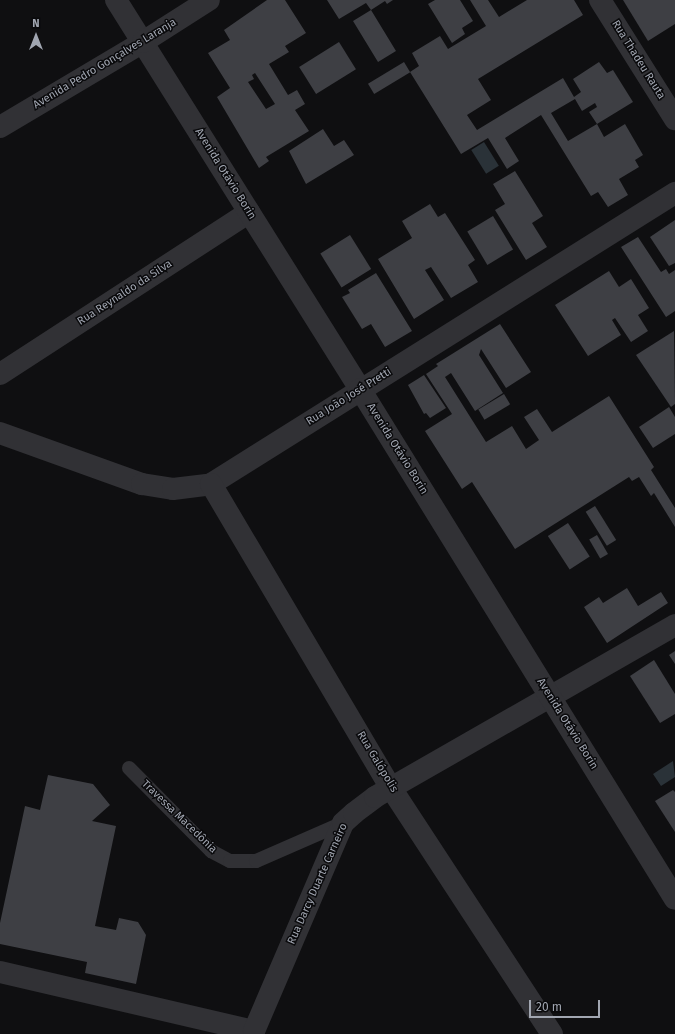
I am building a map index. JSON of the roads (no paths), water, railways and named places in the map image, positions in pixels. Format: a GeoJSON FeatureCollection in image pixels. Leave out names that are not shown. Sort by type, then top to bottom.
{"type":"FeatureCollection","features":[{"type":"Feature","properties":{"kind":"street","name":"Avenida Otávio Borin"},"geometry":{"type":"LineString","coordinates":[[116,0],[360,389],[675,899]]}},
{"type":"Feature","properties":{"kind":"street","name":"Avenida Pedro Gonçalves Laranja"},"geometry":{"type":"LineString","coordinates":[[0,127],[143,42],[209,0]]}},
{"type":"Feature","properties":{"kind":"street","name":"Rua Thadeu Rauta"},"geometry":{"type":"LineString","coordinates":[[600,0],[675,119]]}},
{"type":"Feature","properties":{"kind":"street","name":"Rua João José Pretti"},"geometry":{"type":"LineString","coordinates":[[0,433],[142,484],[173,488],[211,484],[360,389],[675,194]]}},
{"type":"Feature","properties":{"kind":"street","name":"Rua Reynaldo da Silva"},"geometry":{"type":"LineString","coordinates":[[0,374],[249,212]]}},
{"type":"Feature","properties":{"kind":"street","name":"Rua Galópolis"},"geometry":{"type":"LineString","coordinates":[[211,484],[391,788],[552,1034]]}},
{"type":"Feature","properties":{"kind":"street","name":"Rua Darcy Duarte Carneiro"},"geometry":{"type":"LineString","coordinates":[[0,972],[254,1033],[343,823],[375,797],[675,625]]}},
{"type":"Feature","properties":{"kind":"street","name":"Rua Darcy Duarte Carneiro"},"geometry":{"type":"LineString","coordinates":[[0,989],[39,982]]}},
{"type":"Feature","properties":{"kind":"lane","name":"Travessa Macedônia"},"geometry":{"type":"LineString","coordinates":[[129,768],[211,851],[230,861],[256,861],[343,823]]}}]}
